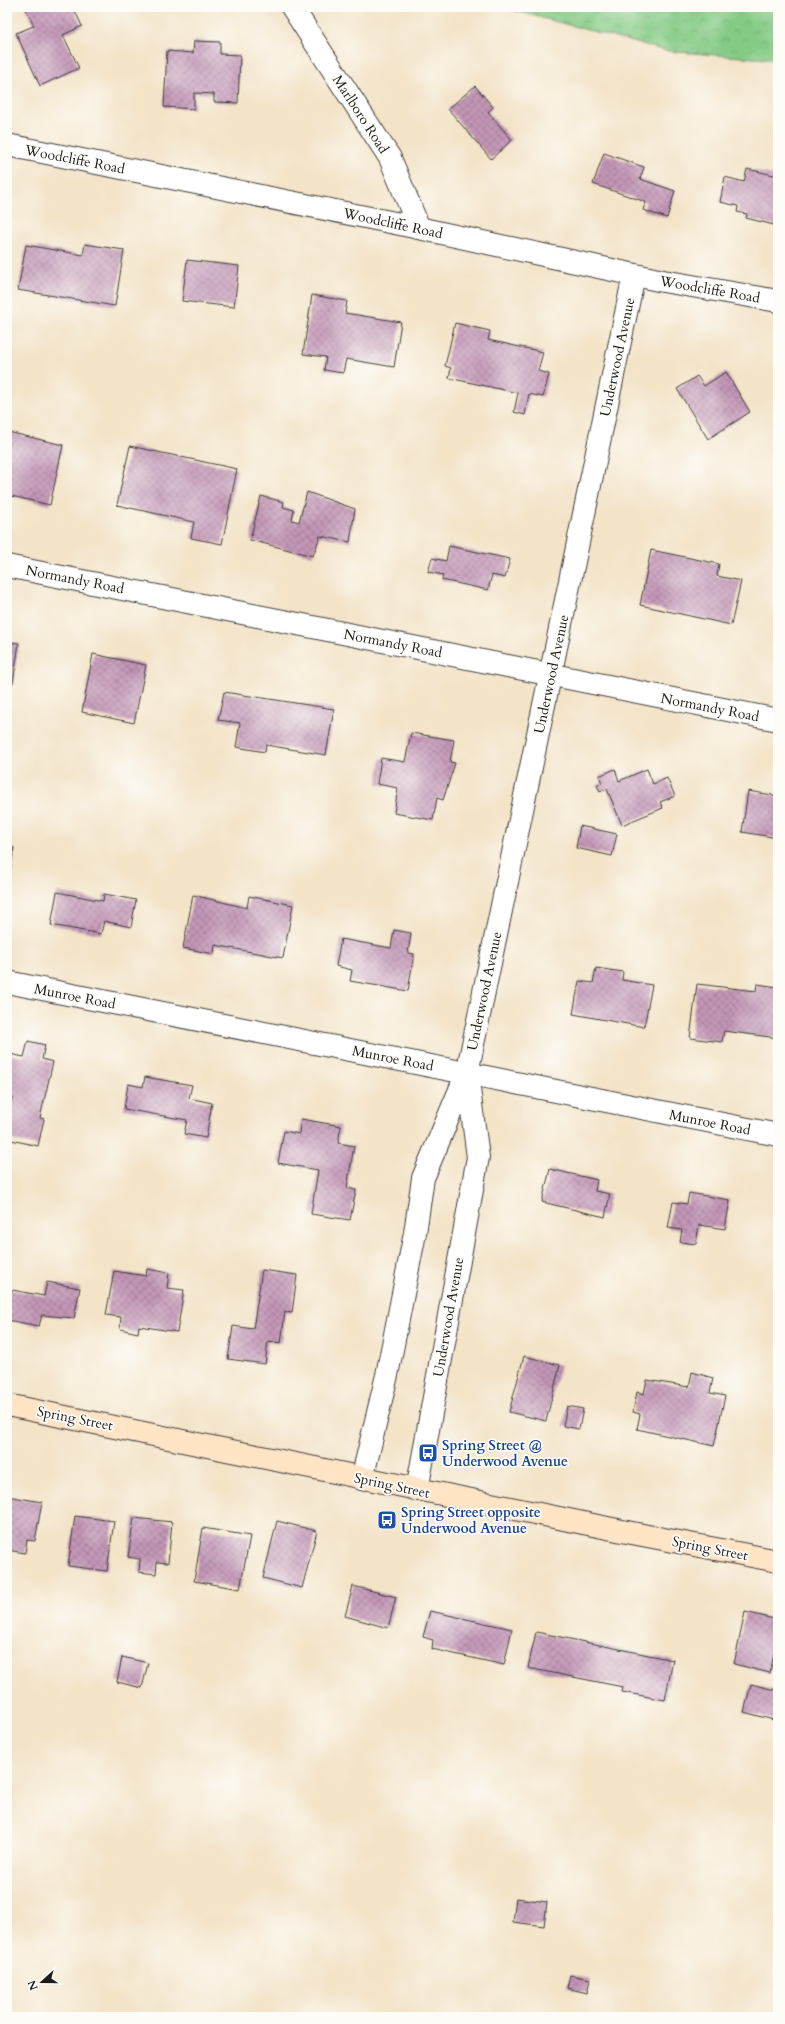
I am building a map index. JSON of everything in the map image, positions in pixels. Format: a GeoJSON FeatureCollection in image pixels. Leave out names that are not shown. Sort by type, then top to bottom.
{"type":"FeatureCollection","features":[{"type":"Feature","properties":{"kind":"main road","name":"Spring Street"},"geometry":{"type":"LineString","coordinates":[[7,1405],[293,1463],[417,1490],[778,1561]]}},
{"type":"Feature","properties":{"kind":"street","name":"Marlboro Road"},"geometry":{"type":"LineString","coordinates":[[292,7],[390,158],[419,228]]}},
{"type":"Feature","properties":{"kind":"street","name":"Woodcliffe Road"},"geometry":{"type":"LineString","coordinates":[[7,145],[419,228],[634,275],[778,301]]}},
{"type":"Feature","properties":{"kind":"street","name":"Underwood Avenue"},"geometry":{"type":"LineString","coordinates":[[362,1478],[387,1375],[415,1232],[423,1178],[467,1073],[634,275]]}},
{"type":"Feature","properties":{"kind":"street","name":"Normandy Road"},"geometry":{"type":"LineString","coordinates":[[7,566],[778,720]]}},
{"type":"Feature","properties":{"kind":"street","name":"Munroe Road"},"geometry":{"type":"LineString","coordinates":[[7,982],[778,1135]]}},
{"type":"Feature","properties":{"kind":"street","name":"Underwood Avenue"},"geometry":{"type":"LineString","coordinates":[[417,1490],[478,1157],[467,1073]]}},
{"type":"Feature","properties":{"kind":"green space"},"geometry":{"type":"Polygon","coordinates":[[[501,7],[778,7],[778,60],[667,51],[501,7]]]}},
{"type":"Feature","properties":{"kind":"building"},"geometry":{"type":"Polygon","coordinates":[[[25,7],[73,7],[82,26],[63,35],[79,68],[40,86],[16,33],[34,26],[25,7]]]}},
{"type":"Feature","properties":{"kind":"building"},"geometry":{"type":"Polygon","coordinates":[[[194,41],[220,42],[220,54],[240,55],[238,103],[214,102],[214,94],[194,93],[194,109],[164,107],[167,51],[193,53],[194,41]]]}},
{"type":"Feature","properties":{"kind":"building"},"geometry":{"type":"Polygon","coordinates":[[[475,86],[493,107],[488,112],[512,140],[491,159],[448,109],[475,86]]]}},
{"type":"Feature","properties":{"kind":"building"},"geometry":{"type":"Polygon","coordinates":[[[604,153],[644,167],[640,179],[675,191],[667,218],[643,210],[646,202],[593,184],[604,153]]]}},
{"type":"Feature","properties":{"kind":"building"},"geometry":{"type":"Polygon","coordinates":[[[747,169],[778,176],[778,226],[746,218],[747,214],[737,212],[738,206],[720,202],[725,177],[744,182],[747,169]]]}},
{"type":"Feature","properties":{"kind":"building"},"geometry":{"type":"Polygon","coordinates":[[[85,244],[124,250],[115,306],[18,290],[26,245],[83,255],[85,244]]]}},
{"type":"Feature","properties":{"kind":"building"},"geometry":{"type":"Polygon","coordinates":[[[187,260],[239,266],[234,307],[182,301],[187,260]]]}},
{"type":"Feature","properties":{"kind":"building"},"geometry":{"type":"Polygon","coordinates":[[[312,295],[347,301],[345,313],[401,322],[394,367],[346,359],[343,373],[324,370],[326,357],[303,354],[312,295]]]}},
{"type":"Feature","properties":{"kind":"building"},"geometry":{"type":"Polygon","coordinates":[[[455,323],[490,331],[488,340],[543,352],[538,371],[549,374],[543,397],[529,394],[525,415],[514,412],[518,393],[449,378],[451,368],[445,366],[455,323]]]}},
{"type":"Feature","properties":{"kind":"building"},"geometry":{"type":"Polygon","coordinates":[[[726,372],[750,412],[708,439],[677,389],[697,376],[704,386],[726,372]]]}},
{"type":"Feature","properties":{"kind":"building"},"geometry":{"type":"Polygon","coordinates":[[[8,432],[63,445],[50,505],[7,495],[8,432]]]}},
{"type":"Feature","properties":{"kind":"building"},"geometry":{"type":"Polygon","coordinates":[[[130,446],[237,469],[222,544],[191,538],[194,522],[117,505],[130,446]]]}},
{"type":"Feature","properties":{"kind":"building"},"geometry":{"type":"Polygon","coordinates":[[[307,492],[355,509],[350,542],[320,536],[313,556],[250,540],[261,496],[284,502],[283,507],[294,510],[292,520],[299,522],[307,492]]]}},
{"type":"Feature","properties":{"kind":"building"},"geometry":{"type":"Polygon","coordinates":[[[449,546],[510,559],[505,578],[492,575],[488,590],[442,580],[443,575],[428,572],[432,558],[446,561],[449,546]]]}},
{"type":"Feature","properties":{"kind":"building"},"geometry":{"type":"Polygon","coordinates":[[[651,550],[719,564],[717,576],[741,581],[731,625],[640,605],[651,550]]]}},
{"type":"Feature","properties":{"kind":"building"},"geometry":{"type":"Polygon","coordinates":[[[778,616],[778,631],[775,630],[778,616]]]}},
{"type":"Feature","properties":{"kind":"building"},"geometry":{"type":"Polygon","coordinates":[[[7,642],[19,643],[13,683],[7,682],[7,642]]]}},
{"type":"Feature","properties":{"kind":"building"},"geometry":{"type":"Polygon","coordinates":[[[93,654],[146,665],[134,723],[82,712],[93,654]]]}},
{"type":"Feature","properties":{"kind":"building"},"geometry":{"type":"Polygon","coordinates":[[[224,692],[334,709],[326,755],[266,745],[265,752],[236,747],[240,723],[218,720],[224,692]]]}},
{"type":"Feature","properties":{"kind":"building"},"geometry":{"type":"Polygon","coordinates":[[[411,733],[454,740],[450,762],[455,763],[443,800],[437,798],[433,820],[394,813],[398,788],[377,784],[381,758],[405,762],[411,733]]]}},
{"type":"Feature","properties":{"kind":"building"},"geometry":{"type":"Polygon","coordinates":[[[615,769],[619,781],[647,769],[653,784],[667,778],[675,796],[660,802],[663,808],[622,825],[607,789],[600,791],[597,785],[602,783],[599,776],[615,769]]]}},
{"type":"Feature","properties":{"kind":"building"},"geometry":{"type":"Polygon","coordinates":[[[748,791],[778,796],[778,838],[742,832],[748,791]]]}},
{"type":"Feature","properties":{"kind":"building"},"geometry":{"type":"Polygon","coordinates":[[[580,826],[617,834],[612,856],[576,848],[580,826]]]}},
{"type":"Feature","properties":{"kind":"building"},"geometry":{"type":"Polygon","coordinates":[[[7,847],[14,848],[8,885],[7,885],[7,847]]]}},
{"type":"Feature","properties":{"kind":"building"},"geometry":{"type":"Polygon","coordinates":[[[57,892],[103,901],[104,894],[136,900],[131,927],[104,921],[101,934],[51,925],[57,892]]]}},
{"type":"Feature","properties":{"kind":"building"},"geometry":{"type":"Polygon","coordinates":[[[193,895],[247,908],[249,896],[293,905],[283,958],[215,945],[214,954],[183,948],[193,895]]]}},
{"type":"Feature","properties":{"kind":"building"},"geometry":{"type":"Polygon","coordinates":[[[394,930],[411,933],[408,953],[414,954],[408,991],[350,981],[352,970],[336,966],[341,939],[391,948],[394,930]]]}},
{"type":"Feature","properties":{"kind":"building"},"geometry":{"type":"Polygon","coordinates":[[[596,968],[623,972],[622,980],[652,985],[644,1027],[573,1014],[579,981],[593,983],[596,968]]]}},
{"type":"Feature","properties":{"kind":"building"},"geometry":{"type":"Polygon","coordinates":[[[697,984],[756,991],[757,984],[778,987],[778,1038],[724,1031],[722,1042],[690,1038],[697,984]]]}},
{"type":"Feature","properties":{"kind":"building"},"geometry":{"type":"Polygon","coordinates":[[[28,1041],[45,1045],[42,1059],[53,1062],[40,1118],[44,1119],[38,1146],[7,1139],[7,1112],[9,1112],[12,1097],[7,1096],[7,1060],[9,1060],[10,1054],[24,1057],[28,1041]]]}},
{"type":"Feature","properties":{"kind":"building"},"geometry":{"type":"Polygon","coordinates":[[[145,1077],[192,1085],[189,1098],[212,1103],[206,1138],[184,1134],[187,1120],[124,1109],[128,1084],[143,1087],[145,1077]]]}},
{"type":"Feature","properties":{"kind":"building"},"geometry":{"type":"Polygon","coordinates":[[[301,1119],[341,1126],[338,1143],[354,1146],[347,1188],[356,1190],[350,1220],[311,1214],[318,1170],[278,1163],[284,1131],[299,1134],[301,1119]]]}},
{"type":"Feature","properties":{"kind":"building"},"geometry":{"type":"Polygon","coordinates":[[[550,1169],[597,1180],[595,1191],[610,1194],[605,1217],[542,1202],[550,1169]]]}},
{"type":"Feature","properties":{"kind":"building"},"geometry":{"type":"Polygon","coordinates":[[[689,1193],[730,1200],[725,1229],[699,1225],[696,1244],[680,1242],[682,1230],[668,1228],[673,1202],[687,1204],[689,1193]]]}},
{"type":"Feature","properties":{"kind":"building"},"geometry":{"type":"Polygon","coordinates":[[[147,1269],[169,1273],[167,1288],[184,1290],[177,1332],[139,1326],[138,1333],[120,1329],[121,1317],[106,1315],[114,1271],[146,1276],[147,1269]]]}},
{"type":"Feature","properties":{"kind":"building"},"geometry":{"type":"Polygon","coordinates":[[[262,1270],[297,1275],[292,1313],[285,1312],[281,1343],[268,1341],[265,1364],[228,1359],[233,1326],[253,1329],[262,1270]]]}},
{"type":"Feature","properties":{"kind":"building"},"geometry":{"type":"Polygon","coordinates":[[[47,1282],[80,1288],[74,1318],[42,1315],[39,1326],[7,1320],[7,1289],[44,1296],[47,1282]]]}},
{"type":"Feature","properties":{"kind":"building"},"geometry":{"type":"Polygon","coordinates":[[[524,1356],[560,1365],[546,1421],[509,1412],[524,1356]]]}},
{"type":"Feature","properties":{"kind":"building"},"geometry":{"type":"Polygon","coordinates":[[[692,1372],[713,1378],[710,1393],[725,1396],[714,1446],[637,1429],[640,1414],[633,1412],[637,1392],[644,1394],[647,1380],[689,1387],[692,1372]]]}},
{"type":"Feature","properties":{"kind":"building"},"geometry":{"type":"Polygon","coordinates":[[[567,1406],[583,1409],[579,1429],[563,1426],[567,1406]]]}},
{"type":"Feature","properties":{"kind":"building"},"geometry":{"type":"Polygon","coordinates":[[[7,1496],[42,1502],[35,1541],[27,1540],[25,1553],[7,1550],[9,1537],[7,1536],[7,1496]]]}},
{"type":"Feature","properties":{"kind":"building"},"geometry":{"type":"Polygon","coordinates":[[[75,1516],[114,1521],[107,1571],[68,1566],[75,1516]]]}},
{"type":"Feature","properties":{"kind":"building"},"geometry":{"type":"Polygon","coordinates":[[[134,1518],[172,1522],[168,1563],[157,1562],[156,1574],[139,1572],[140,1559],[128,1557],[134,1518]]]}},
{"type":"Feature","properties":{"kind":"building"},"geometry":{"type":"Polygon","coordinates":[[[277,1521],[317,1531],[302,1588],[263,1578],[277,1521]]]}},
{"type":"Feature","properties":{"kind":"building"},"geometry":{"type":"Polygon","coordinates":[[[203,1528],[250,1536],[240,1589],[194,1581],[203,1528]]]}},
{"type":"Feature","properties":{"kind":"building"},"geometry":{"type":"Polygon","coordinates":[[[353,1586],[396,1597],[388,1628],[345,1616],[353,1586]]]}},
{"type":"Feature","properties":{"kind":"building"},"geometry":{"type":"Polygon","coordinates":[[[430,1611],[512,1629],[504,1665],[432,1649],[433,1640],[423,1637],[430,1611]]]}},
{"type":"Feature","properties":{"kind":"building"},"geometry":{"type":"Polygon","coordinates":[[[745,1612],[778,1620],[778,1635],[770,1673],[734,1664],[745,1612]]]}},
{"type":"Feature","properties":{"kind":"building"},"geometry":{"type":"Polygon","coordinates":[[[536,1632],[673,1660],[665,1700],[622,1692],[623,1687],[528,1668],[536,1632]]]}},
{"type":"Feature","properties":{"kind":"building"},"geometry":{"type":"Polygon","coordinates":[[[122,1657],[148,1663],[142,1688],[117,1682],[122,1657]]]}},
{"type":"Feature","properties":{"kind":"building"},"geometry":{"type":"Polygon","coordinates":[[[751,1684],[778,1691],[777,1721],[744,1712],[751,1684]]]}},
{"type":"Feature","properties":{"kind":"building"},"geometry":{"type":"Polygon","coordinates":[[[516,1898],[547,1902],[544,1926],[513,1922],[516,1898]]]}},
{"type":"Feature","properties":{"kind":"building"},"geometry":{"type":"Polygon","coordinates":[[[570,1975],[590,1979],[587,1993],[567,1988],[570,1975]]]}},
{"type":"Feature","properties":{"kind":"place","name":"Spring Street @ Underwood Avenue"},"geometry":{"type":"Point","coordinates":[428,1453]}},
{"type":"Feature","properties":{"kind":"place","name":"Spring Street opposite Underwood Avenue"},"geometry":{"type":"Point","coordinates":[387,1520]}}]}
